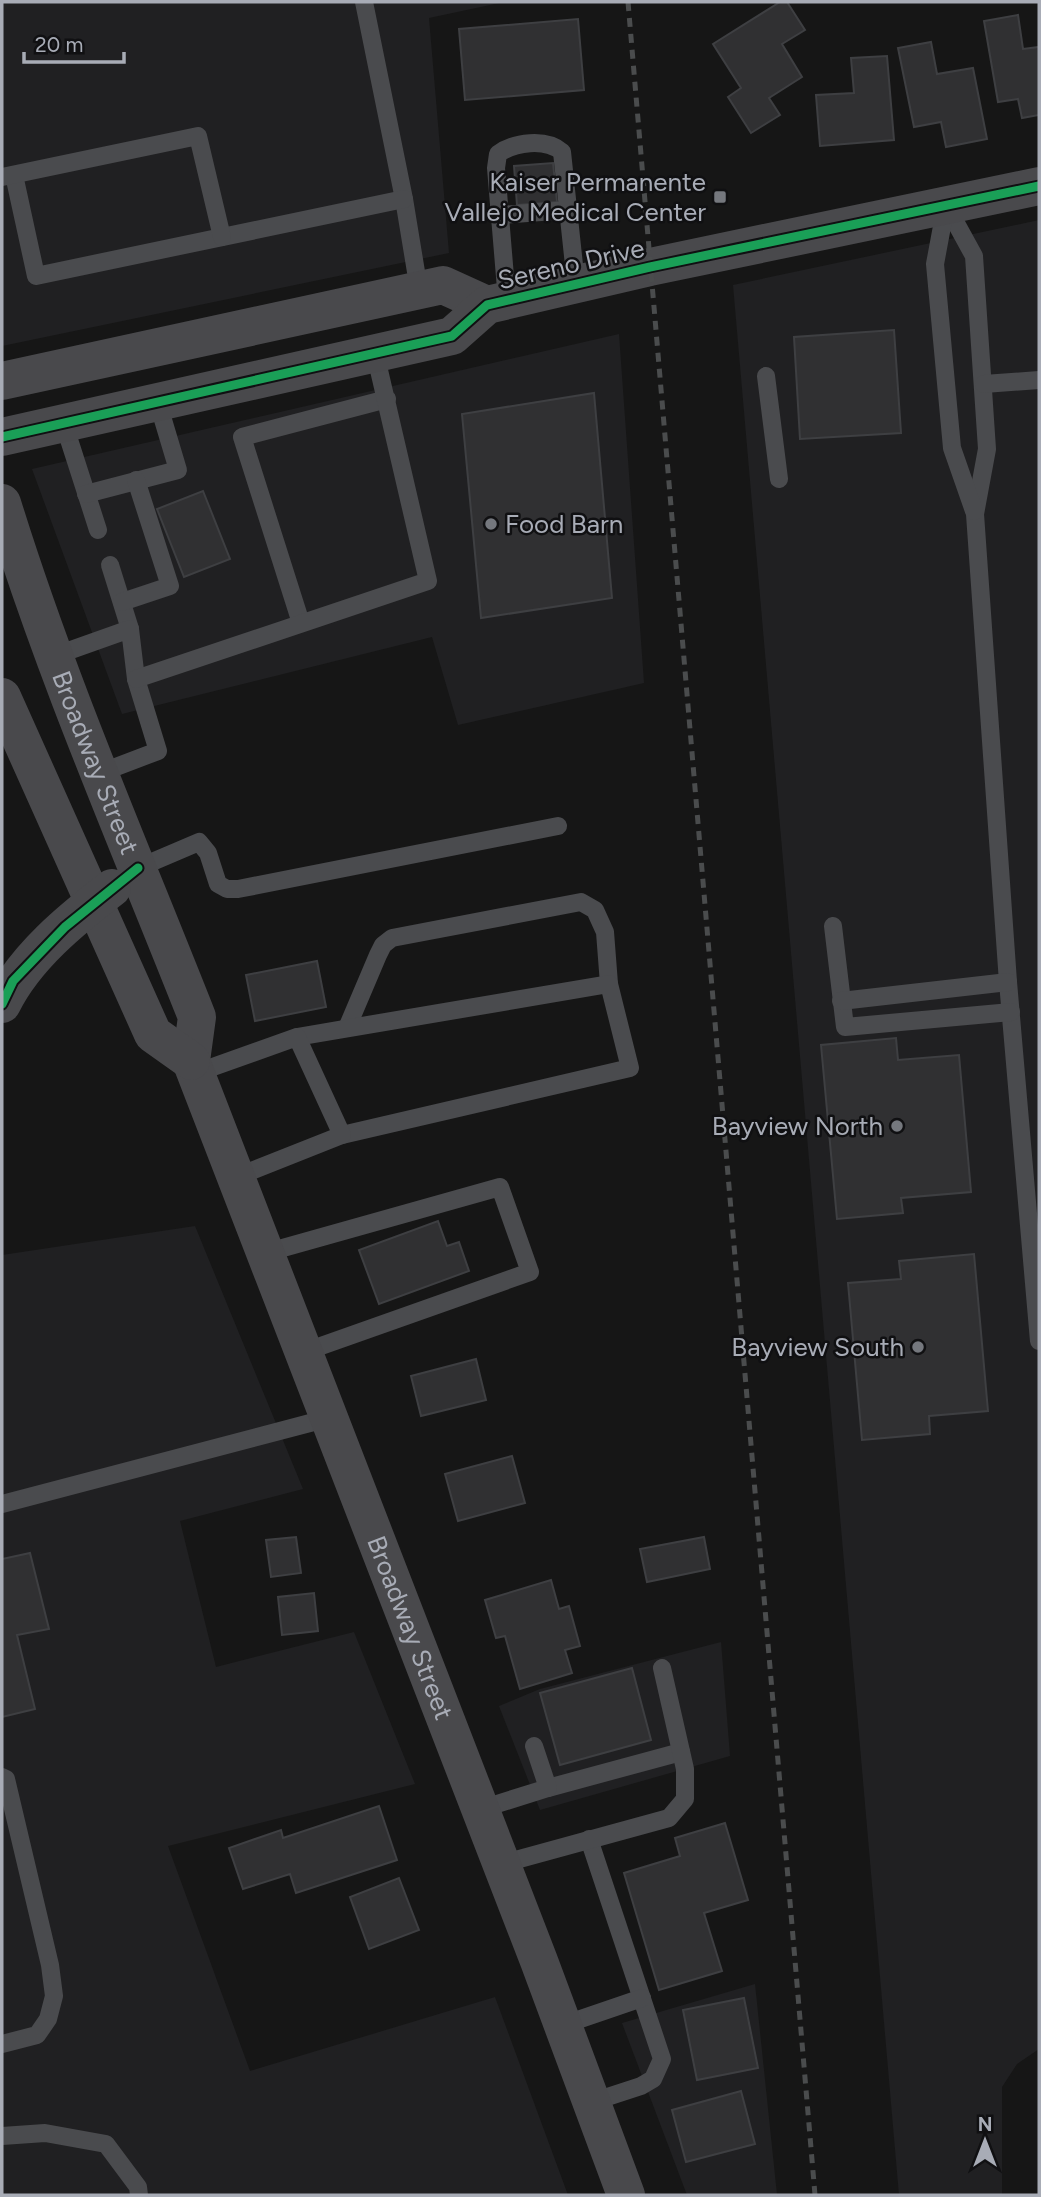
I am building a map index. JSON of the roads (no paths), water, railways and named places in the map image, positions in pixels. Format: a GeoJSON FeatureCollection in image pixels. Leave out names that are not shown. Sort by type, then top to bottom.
{"type":"FeatureCollection","features":[{"type":"Feature","properties":{"kind":"main road","name":"Sereno Drive"},"geometry":{"type":"LineString","coordinates":[[2,437],[452,336],[497,303],[1039,186]]}},
{"type":"Feature","properties":{"kind":"main road","name":"Sereno Drive"},"geometry":{"type":"LineString","coordinates":[[2,381],[443,285],[497,303]]}},
{"type":"Feature","properties":{"kind":"main road","name":"Broadway Street"},"geometry":{"type":"LineString","coordinates":[[2,503],[26,582],[54,656],[197,1017],[194,1067],[481,1809],[626,2195]]}},
{"type":"Feature","properties":{"kind":"main road","name":"Broadway Street"},"geometry":{"type":"LineString","coordinates":[[3,702],[153,1034],[194,1067]]}},
{"type":"Feature","properties":{"kind":"main road"},"geometry":{"type":"LineString","coordinates":[[2,1004],[13,981],[65,927],[138,868]]}},
{"type":"Feature","properties":{"kind":"lane"},"geometry":{"type":"LineString","coordinates":[[364,2],[404,199],[419,290]]}},
{"type":"Feature","properties":{"kind":"lane"},"geometry":{"type":"LineString","coordinates":[[222,237],[198,136],[8,176],[36,276],[404,199]]}},
{"type":"Feature","properties":{"kind":"lane"},"geometry":{"type":"LineString","coordinates":[[497,303],[500,215],[496,168],[498,154],[508,147],[526,144],[554,145],[562,152],[576,284]]}},
{"type":"Feature","properties":{"kind":"lane"},"geometry":{"type":"LineString","coordinates":[[946,205],[974,256],[987,449],[975,514],[1008,982],[1035,1244],[1039,1341]]}},
{"type":"Feature","properties":{"kind":"lane"},"geometry":{"type":"LineString","coordinates":[[946,205],[935,264],[952,448],[975,514]]}},
{"type":"Feature","properties":{"kind":"lane"},"geometry":{"type":"LineString","coordinates":[[500,215],[568,210]]}},
{"type":"Feature","properties":{"kind":"lane"},"geometry":{"type":"LineString","coordinates":[[136,679],[428,581],[375,353]]}},
{"type":"Feature","properties":{"kind":"lane"},"geometry":{"type":"LineString","coordinates":[[766,376],[779,479]]}},
{"type":"Feature","properties":{"kind":"lane"},"geometry":{"type":"LineString","coordinates":[[984,384],[1039,380]]}},
{"type":"Feature","properties":{"kind":"lane"},"geometry":{"type":"LineString","coordinates":[[301,623],[242,437],[387,399]]}},
{"type":"Feature","properties":{"kind":"lane"},"geometry":{"type":"LineString","coordinates":[[86,494],[178,470],[158,403]]}},
{"type":"Feature","properties":{"kind":"lane"},"geometry":{"type":"LineString","coordinates":[[64,424],[98,530]]}},
{"type":"Feature","properties":{"kind":"lane"},"geometry":{"type":"LineString","coordinates":[[121,602],[170,586],[136,480]]}},
{"type":"Feature","properties":{"kind":"lane"},"geometry":{"type":"LineString","coordinates":[[100,773],[158,751],[136,679],[130,629],[110,565]]}},
{"type":"Feature","properties":{"kind":"lane"},"geometry":{"type":"LineString","coordinates":[[54,656],[130,629]]}},
{"type":"Feature","properties":{"kind":"lane"},"geometry":{"type":"LineString","coordinates":[[138,868],[199,842],[208,853],[218,884],[227,888],[238,888],[558,826]]}},
{"type":"Feature","properties":{"kind":"lane"},"geometry":{"type":"LineString","coordinates":[[236,1177],[342,1135],[629,1068],[609,984],[604,932],[595,910],[581,902],[392,938],[383,945],[346,1028]]}},
{"type":"Feature","properties":{"kind":"lane"},"geometry":{"type":"LineString","coordinates":[[833,926],[845,1027],[1011,1012]]}},
{"type":"Feature","properties":{"kind":"lane"},"geometry":{"type":"LineString","coordinates":[[841,1001],[1008,982]]}},
{"type":"Feature","properties":{"kind":"lane"},"geometry":{"type":"LineString","coordinates":[[194,1067],[297,1037],[609,984]]}},
{"type":"Feature","properties":{"kind":"lane"},"geometry":{"type":"LineString","coordinates":[[297,1037],[342,1135]]}},
{"type":"Feature","properties":{"kind":"lane"},"geometry":{"type":"LineString","coordinates":[[265,1253],[500,1187],[530,1272],[304,1352]]}},
{"type":"Feature","properties":{"kind":"lane"},"geometry":{"type":"LineString","coordinates":[[2,1504],[329,1418]]}},
{"type":"Feature","properties":{"kind":"lane"},"geometry":{"type":"LineString","coordinates":[[501,1864],[669,1818],[685,1799],[685,1769],[662,1668]]}},
{"type":"Feature","properties":{"kind":"lane"},"geometry":{"type":"LineString","coordinates":[[534,1746],[548,1788]]}},
{"type":"Feature","properties":{"kind":"lane"},"geometry":{"type":"LineString","coordinates":[[481,1809],[681,1752]]}},
{"type":"Feature","properties":{"kind":"lane"},"geometry":{"type":"LineString","coordinates":[[2,1777],[6,1779],[25,1856],[50,1965],[54,1996],[48,2019],[37,2035],[2,2044]]}},
{"type":"Feature","properties":{"kind":"lane"},"geometry":{"type":"LineString","coordinates":[[589,1839],[662,2059],[653,2079],[641,2086],[592,2102]]}},
{"type":"Feature","properties":{"kind":"lane"},"geometry":{"type":"LineString","coordinates":[[563,2025],[642,1997]]}},
{"type":"Feature","properties":{"kind":"lane"},"geometry":{"type":"LineString","coordinates":[[2,2136],[45,2133],[106,2144],[138,2187],[139,2195]]}},
{"type":"Feature","properties":{"kind":"railway"},"geometry":{"type":"LineString","coordinates":[[628,2],[815,2195]]}},
{"type":"Feature","properties":{"kind":"place","name":"Kaiser Permanente Vallejo Medical Center"},"geometry":{"type":"Point","coordinates":[720,197]}},
{"type":"Feature","properties":{"kind":"place","name":"Food Barn"},"geometry":{"type":"Point","coordinates":[491,524]}},
{"type":"Feature","properties":{"kind":"place","name":"Bayview North"},"geometry":{"type":"Point","coordinates":[897,1126]}},
{"type":"Feature","properties":{"kind":"place","name":"Bayview South"},"geometry":{"type":"Point","coordinates":[918,1347]}}]}
